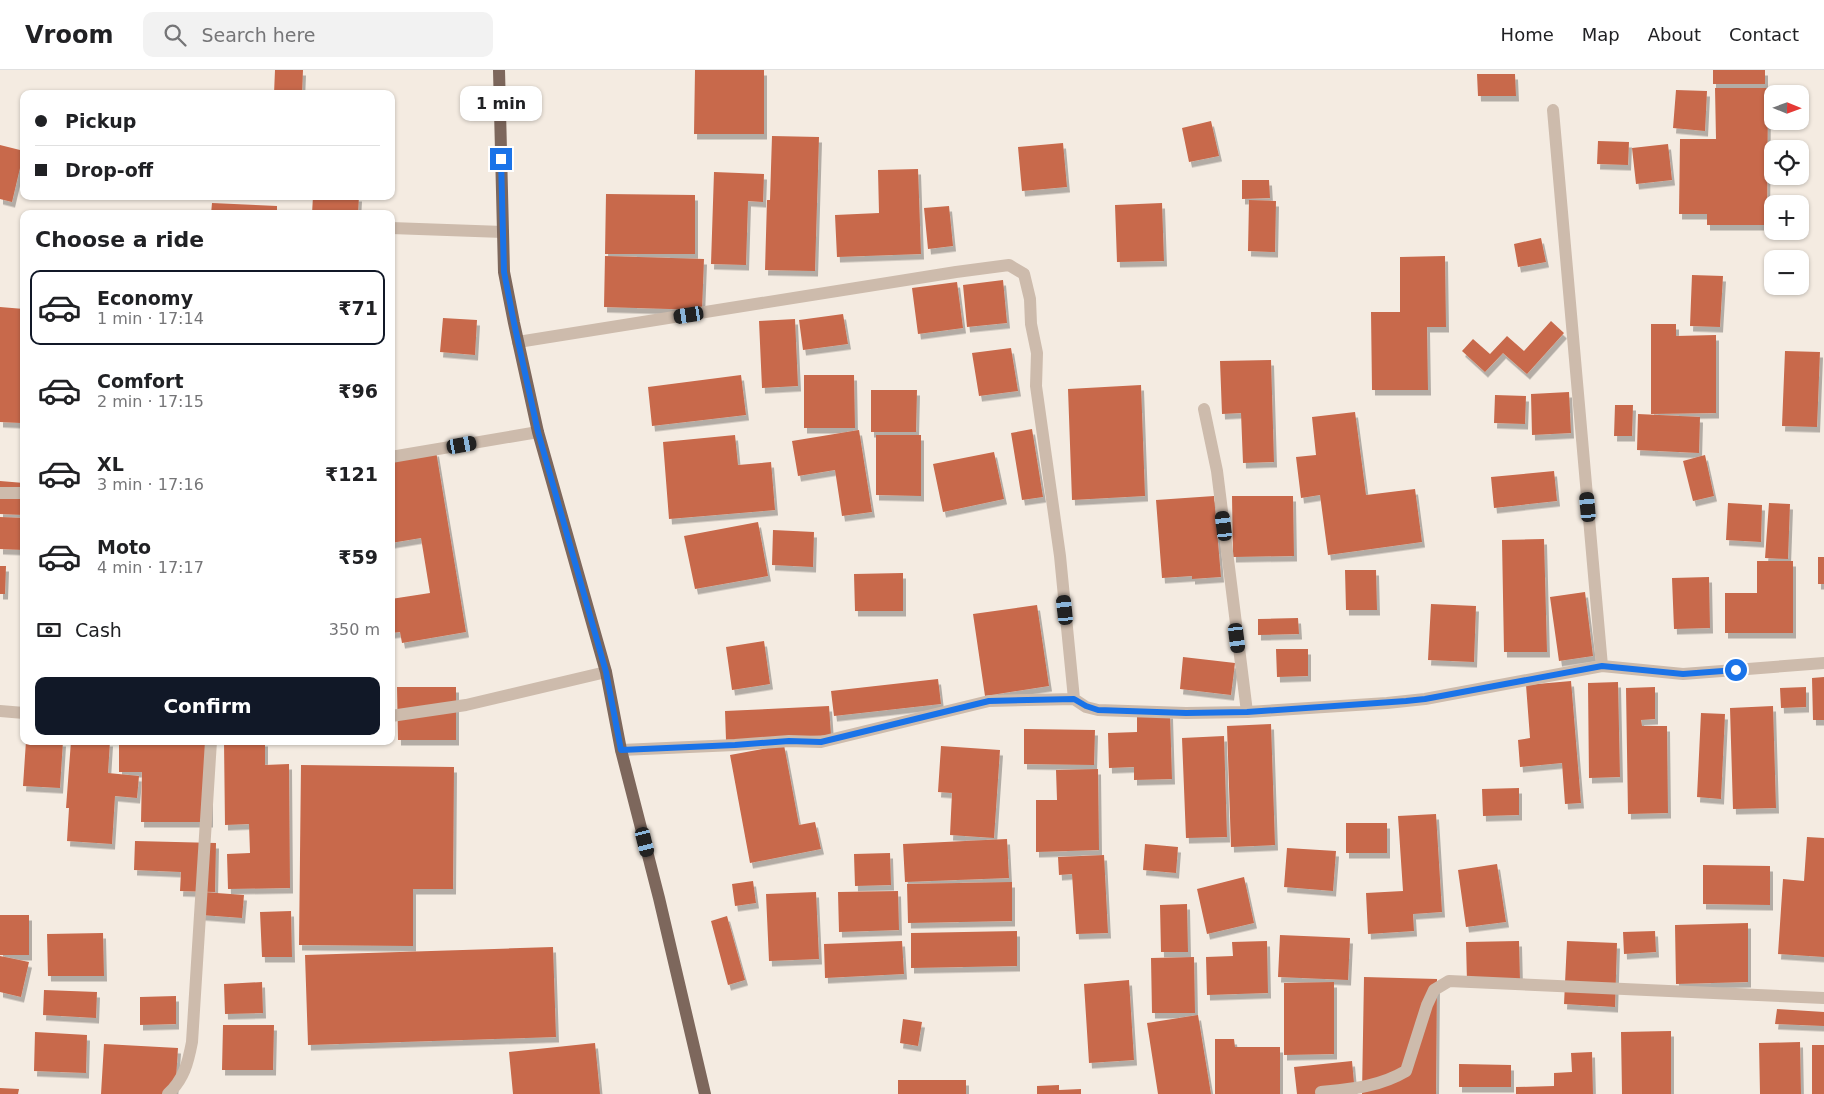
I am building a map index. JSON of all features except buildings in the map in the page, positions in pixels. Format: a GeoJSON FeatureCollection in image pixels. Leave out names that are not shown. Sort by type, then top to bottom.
{"type":"FeatureCollection","features":[{"type":"Feature","properties":{"kind":"main road"},"geometry":{"type":"LineString","coordinates":[[499,70],[504,272],[518,342],[538,432],[606,672],[621,750],[659,898],[705,1094]]}},
{"type":"Feature","properties":{"kind":"street"},"geometry":{"type":"LineString","coordinates":[[1553,110],[1602,666]]}},
{"type":"Feature","properties":{"kind":"street"},"geometry":{"type":"LineString","coordinates":[[395,228],[503,232]]}},
{"type":"Feature","properties":{"kind":"street"},"geometry":{"type":"LineString","coordinates":[[518,342],[956,272],[1009,266],[1024,274],[1030,299],[1037,353],[1036,386],[1060,556],[1074,699]]}},
{"type":"Feature","properties":{"kind":"street"},"geometry":{"type":"LineString","coordinates":[[1204,409],[1216,471],[1247,712]]}},
{"type":"Feature","properties":{"kind":"street"},"geometry":{"type":"LineString","coordinates":[[395,456],[538,432]]}},
{"type":"Feature","properties":{"kind":"street"},"geometry":{"type":"LineString","coordinates":[[0,493],[20,493]]}},
{"type":"Feature","properties":{"kind":"street"},"geometry":{"type":"LineString","coordinates":[[621,750],[789,741],[821,742],[989,701],[1074,699],[1098,710],[1186,713],[1247,712],[1425,699],[1602,666],[1683,674],[1824,664]]}},
{"type":"Feature","properties":{"kind":"street"},"geometry":{"type":"LineString","coordinates":[[395,715],[466,705],[606,672]]}},
{"type":"Feature","properties":{"kind":"street"},"geometry":{"type":"LineString","coordinates":[[0,712],[20,713]]}},
{"type":"Feature","properties":{"kind":"street"},"geometry":{"type":"LineString","coordinates":[[168,1094],[182,1078],[192,1042],[211,745]]}},
{"type":"Feature","properties":{"kind":"street"},"geometry":{"type":"LineString","coordinates":[[1321,1092],[1373,1086],[1393,1079],[1406,1071],[1430,997],[1434,990],[1448,981],[1824,998]]}},
{"type":"Feature","properties":{"kind":"route"},"geometry":{"type":"LineString","coordinates":[[501,159],[504,272],[514,323],[538,432],[606,672],[621,750],[789,741],[821,742],[989,701],[1074,699],[1098,710],[1186,713],[1247,712],[1425,699],[1602,666],[1683,674],[1736,670]]}}]}
